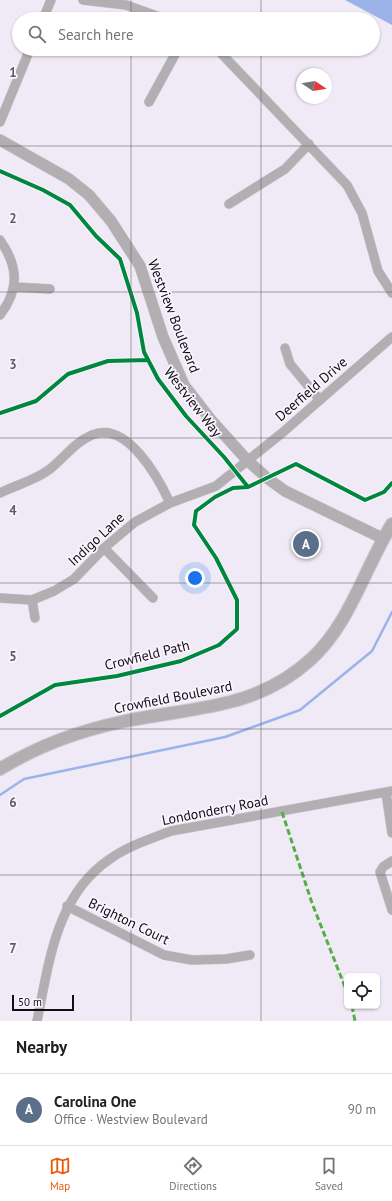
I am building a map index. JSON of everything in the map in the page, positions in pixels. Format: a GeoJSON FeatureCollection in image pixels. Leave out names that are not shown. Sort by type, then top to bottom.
{"type":"FeatureCollection","features":[{"type":"Feature","properties":{"kind":"main road","name":"Crowfield Boulevard"},"geometry":{"type":"LineString","coordinates":[[0,770],[66,737],[120,722],[206,709],[256,695],[286,679],[310,660],[334,633],[387,540],[392,524]]}},
{"type":"Feature","properties":{"kind":"street"},"geometry":{"type":"LineString","coordinates":[[46,12],[51,0]]}},
{"type":"Feature","properties":{"kind":"street"},"geometry":{"type":"LineString","coordinates":[[83,0],[126,5],[146,12]]}},
{"type":"Feature","properties":{"kind":"street"},"geometry":{"type":"LineString","coordinates":[[0,122],[27,56]]}},
{"type":"Feature","properties":{"kind":"street"},"geometry":{"type":"LineString","coordinates":[[149,102],[174,56]]}},
{"type":"Feature","properties":{"kind":"street"},"geometry":{"type":"LineString","coordinates":[[224,56],[347,185],[362,212],[378,271],[392,293]]}},
{"type":"Feature","properties":{"kind":"street","name":"Westview Boulevard"},"geometry":{"type":"LineString","coordinates":[[0,140],[70,179],[89,195],[111,221],[126,242],[140,266],[163,337],[184,385],[211,420],[248,460],[266,478],[285,491],[387,540]]}},
{"type":"Feature","properties":{"kind":"street"},"geometry":{"type":"LineString","coordinates":[[229,204],[285,170],[308,144]]}},
{"type":"Feature","properties":{"kind":"street"},"geometry":{"type":"LineString","coordinates":[[0,240],[7,249],[14,269],[15,287],[0,315]]}},
{"type":"Feature","properties":{"kind":"street"},"geometry":{"type":"LineString","coordinates":[[15,287],[50,289]]}},
{"type":"Feature","properties":{"kind":"street","name":"Deerfield Drive"},"geometry":{"type":"LineString","coordinates":[[248,460],[282,433],[319,399],[392,337]]}},
{"type":"Feature","properties":{"kind":"street"},"geometry":{"type":"LineString","coordinates":[[285,348],[290,364],[319,399]]}},
{"type":"Feature","properties":{"kind":"street"},"geometry":{"type":"LineString","coordinates":[[0,492],[49,470],[80,442],[93,434],[112,434],[127,442],[140,453],[160,482],[170,504]]}},
{"type":"Feature","properties":{"kind":"street","name":"Indigo Lane"},"geometry":{"type":"LineString","coordinates":[[0,598],[32,600],[54,591],[74,579],[104,548],[135,522],[170,504],[216,486],[248,460]]}},
{"type":"Feature","properties":{"kind":"street"},"geometry":{"type":"LineString","coordinates":[[104,548],[153,598]]}},
{"type":"Feature","properties":{"kind":"street"},"geometry":{"type":"LineString","coordinates":[[32,600],[35,618]]}},
{"type":"Feature","properties":{"kind":"street"},"geometry":{"type":"LineString","coordinates":[[389,792],[392,833]]}},
{"type":"Feature","properties":{"kind":"street","name":"Londonderry Road"},"geometry":{"type":"LineString","coordinates":[[37,1021],[59,926],[67,906],[91,874],[110,859],[137,844],[171,831],[389,792]]}},
{"type":"Feature","properties":{"kind":"street"},"geometry":{"type":"LineString","coordinates":[[392,861],[383,867],[380,872],[392,910]]}},
{"type":"Feature","properties":{"kind":"street","name":"Brighton Court"},"geometry":{"type":"LineString","coordinates":[[67,906],[164,955],[192,960],[226,959],[250,955]]}},
{"type":"Feature","properties":{"kind":"water"},"geometry":{"type":"Polygon","coordinates":[[[345,0],[392,0],[392,25],[380,19],[380,12],[368,12],[345,0]]]}},
{"type":"Feature","properties":{"kind":"waterway"},"geometry":{"type":"LineString","coordinates":[[0,795],[24,779],[225,737],[300,710],[372,651],[392,612]]}},
{"type":"Feature","properties":{"kind":"marked path"},"geometry":{"type":"LineString","coordinates":[[282,812],[312,903],[344,984]]}},
{"type":"Feature","properties":{"kind":"marked path"},"geometry":{"type":"LineString","coordinates":[[353,1009],[355,1021]]}},
{"type":"Feature","properties":{"kind":"cycle path","name":"Westview Way"},"geometry":{"type":"LineString","coordinates":[[0,171],[43,190],[70,205],[96,236],[120,259],[137,313],[144,352],[158,379],[186,416],[224,457],[248,487]]}},
{"type":"Feature","properties":{"kind":"cycle path"},"geometry":{"type":"LineString","coordinates":[[0,413],[36,401],[68,374],[108,361],[148,360]]}},
{"type":"Feature","properties":{"kind":"cycle path","name":"Crowfield Path"},"geometry":{"type":"LineString","coordinates":[[0,716],[55,685],[117,676],[181,661],[219,645],[237,629],[237,600],[216,558],[194,525],[196,511],[215,497],[233,488],[248,487],[296,464],[365,500],[384,492],[392,483]]}},
{"type":"Feature","properties":{"kind":"place","name":"Carolina One"},"geometry":{"type":"Point","coordinates":[306,544]}}]}
